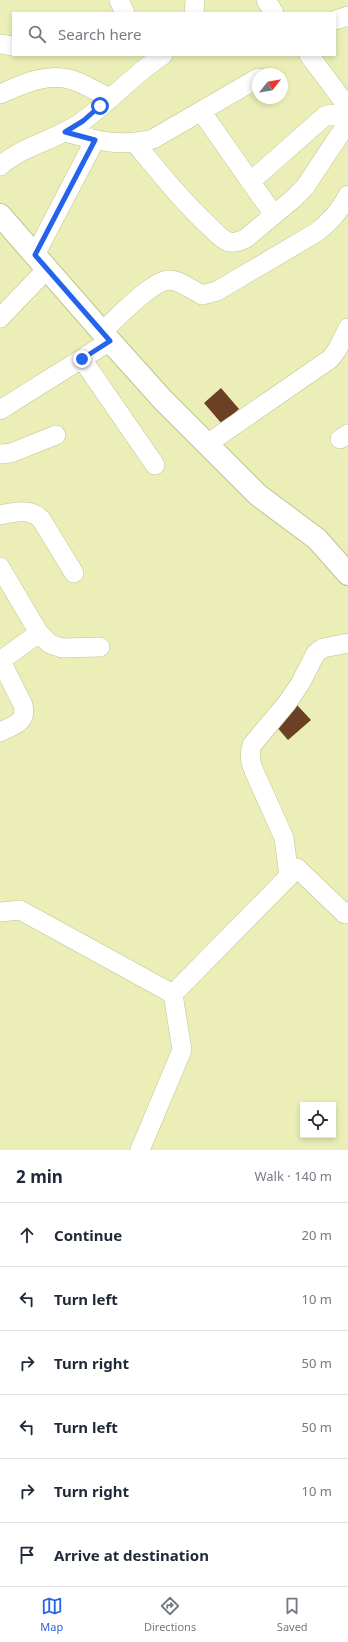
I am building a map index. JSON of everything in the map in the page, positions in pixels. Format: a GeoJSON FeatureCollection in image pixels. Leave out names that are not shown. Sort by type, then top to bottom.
{"type":"FeatureCollection","features":[{"type":"Feature","properties":{"kind":"street"},"geometry":{"type":"LineString","coordinates":[[194,12],[195,0]]}},
{"type":"Feature","properties":{"kind":"street"},"geometry":{"type":"LineString","coordinates":[[266,0],[273,12]]}},
{"type":"Feature","properties":{"kind":"street"},"geometry":{"type":"LineString","coordinates":[[336,20],[348,16]]}},
{"type":"Feature","properties":{"kind":"street"},"geometry":{"type":"LineString","coordinates":[[0,44],[12,46]]}},
{"type":"Feature","properties":{"kind":"street"},"geometry":{"type":"LineString","coordinates":[[310,56],[348,107]]}},
{"type":"Feature","properties":{"kind":"street"},"geometry":{"type":"LineString","coordinates":[[0,166],[18,153],[65,132],[83,121],[157,57]]}},
{"type":"Feature","properties":{"kind":"street"},"geometry":{"type":"LineString","coordinates":[[0,94],[32,81],[49,78],[68,79],[111,98]]}},
{"type":"Feature","properties":{"kind":"street"},"geometry":{"type":"LineString","coordinates":[[65,132],[95,140],[117,143],[135,143],[153,138],[252,82]]}},
{"type":"Feature","properties":{"kind":"street"},"geometry":{"type":"LineString","coordinates":[[201,111],[274,215]]}},
{"type":"Feature","properties":{"kind":"street"},"geometry":{"type":"LineString","coordinates":[[135,143],[181,199],[221,237],[229,242],[238,242],[245,239],[293,200],[304,187],[348,121],[332,114],[325,116],[250,182]]}},
{"type":"Feature","properties":{"kind":"street"},"geometry":{"type":"LineString","coordinates":[[0,318],[41,262],[95,140]]}},
{"type":"Feature","properties":{"kind":"street"},"geometry":{"type":"LineString","coordinates":[[1,404],[82,359],[106,337],[148,290],[168,280],[176,281],[202,295],[217,291],[326,225],[342,206],[348,195]]}},
{"type":"Feature","properties":{"kind":"street"},"geometry":{"type":"LineString","coordinates":[[0,215],[163,400],[258,495],[317,539],[348,574]]}},
{"type":"Feature","properties":{"kind":"street"},"geometry":{"type":"LineString","coordinates":[[207,444],[330,359],[337,350],[348,328]]}},
{"type":"Feature","properties":{"kind":"street"},"geometry":{"type":"LineString","coordinates":[[82,359],[155,465]]}},
{"type":"Feature","properties":{"kind":"street"},"geometry":{"type":"LineString","coordinates":[[0,454],[11,454],[56,435]]}},
{"type":"Feature","properties":{"kind":"street"},"geometry":{"type":"LineString","coordinates":[[0,515],[13,512],[27,512],[36,514],[41,519],[74,573]]}},
{"type":"Feature","properties":{"kind":"street"},"geometry":{"type":"LineString","coordinates":[[0,567],[39,633],[50,644],[62,648],[100,646]]}},
{"type":"Feature","properties":{"kind":"street"},"geometry":{"type":"LineString","coordinates":[[0,732],[16,724],[23,718],[24,712],[23,705],[1,661],[39,633]]}},
{"type":"Feature","properties":{"kind":"street"},"geometry":{"type":"LineString","coordinates":[[289,876],[284,838],[250,760],[252,745],[287,703],[300,684],[316,653],[323,648],[348,643]]}},
{"type":"Feature","properties":{"kind":"street"},"geometry":{"type":"LineString","coordinates":[[173,994],[297,868],[345,914],[348,912]]}},
{"type":"Feature","properties":{"kind":"street"},"geometry":{"type":"LineString","coordinates":[[0,912],[20,910],[173,994]]}},
{"type":"Feature","properties":{"kind":"street"},"geometry":{"type":"LineString","coordinates":[[140,1150],[182,1050],[173,994]]}},
{"type":"Feature","properties":{"kind":"building"},"geometry":{"type":"Polygon","coordinates":[[[221,388],[239,409],[222,424],[204,403],[221,388]]]}},
{"type":"Feature","properties":{"kind":"building"},"geometry":{"type":"Polygon","coordinates":[[[297,705],[311,720],[288,740],[275,725],[297,705]]]}},
{"type":"Feature","properties":{"kind":"route"},"geometry":{"type":"LineString","coordinates":[[82,359],[110,341],[35,255],[95,140],[65,132],[83,121],[100,106]]}}]}
